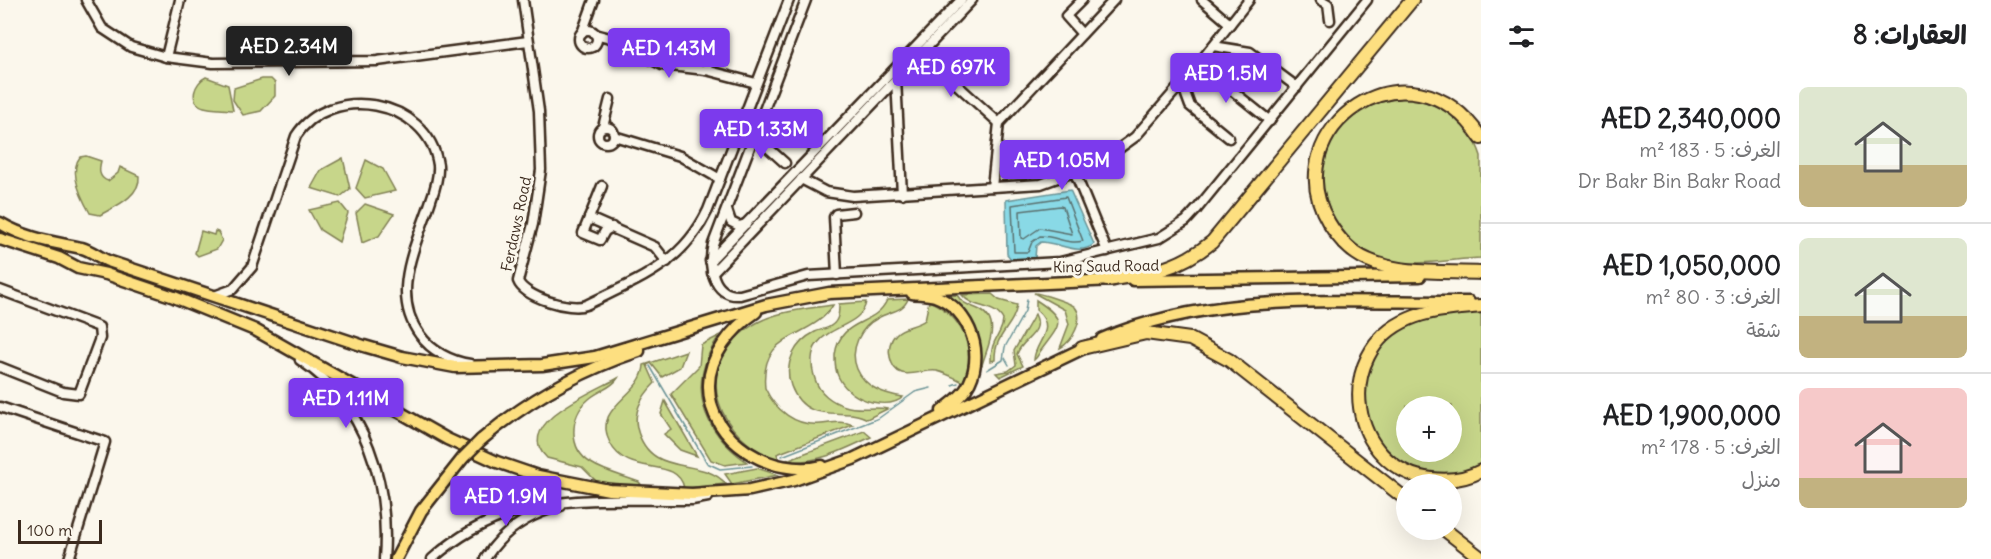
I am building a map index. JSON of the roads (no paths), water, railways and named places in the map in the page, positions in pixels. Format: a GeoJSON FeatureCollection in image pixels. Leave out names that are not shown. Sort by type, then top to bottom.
{"type":"FeatureCollection","features":[{"type":"Feature","properties":{"kind":"highway"},"geometry":{"type":"LineString","coordinates":[[1107,280],[1137,276],[1182,264],[1212,242],[1412,0]]}},
{"type":"Feature","properties":{"kind":"highway"},"geometry":{"type":"LineString","coordinates":[[1481,138],[1471,122],[1439,97],[1416,92],[1392,92],[1369,98],[1347,111],[1331,131],[1321,152],[1317,172],[1317,195],[1324,214],[1336,234],[1368,260],[1394,267],[1481,274]]}},
{"type":"Feature","properties":{"kind":"highway"},"geometry":{"type":"LineString","coordinates":[[1481,304],[1428,312],[1407,320],[1386,334],[1366,360],[1360,375],[1357,401],[1362,424],[1374,447],[1394,465],[1419,477],[1444,480],[1481,471]]}},
{"type":"Feature","properties":{"kind":"highway"},"geometry":{"type":"LineString","coordinates":[[1082,348],[1146,333],[1190,339],[1229,360],[1396,491]]}},
{"type":"Feature","properties":{"kind":"highway"},"geometry":{"type":"LineString","coordinates":[[1458,540],[1481,558]]}},
{"type":"Feature","properties":{"kind":"main road"},"geometry":{"type":"LineString","coordinates":[[0,223],[28,236],[88,252],[211,296],[402,357],[455,367],[494,368],[542,365],[595,357],[735,315]]}},
{"type":"Feature","properties":{"kind":"main road"},"geometry":{"type":"LineString","coordinates":[[0,239],[72,265],[195,304],[255,330],[447,439],[538,476],[599,489],[656,494],[750,490],[794,480],[853,459],[1082,348],[1134,326],[1188,312],[1271,303],[1481,304]]}},
{"type":"Feature","properties":{"kind":"main road"},"geometry":{"type":"LineString","coordinates":[[72,265],[70,256],[76,249]]}},
{"type":"Feature","properties":{"kind":"main road"},"geometry":{"type":"LineString","coordinates":[[84,267],[89,262],[88,252]]}},
{"type":"Feature","properties":{"kind":"main road","name":"King Saud Road"},"geometry":{"type":"LineString","coordinates":[[735,315],[766,305],[829,293],[882,289],[1107,280],[1481,274]]}},
{"type":"Feature","properties":{"kind":"main road"},"geometry":{"type":"LineString","coordinates":[[882,289],[933,296],[942,300],[957,311],[973,336],[974,367],[967,387],[928,423]]}},
{"type":"Feature","properties":{"kind":"main road"},"geometry":{"type":"LineString","coordinates":[[766,305],[734,331],[715,359],[708,386],[710,400],[719,423],[743,449],[770,463],[801,469],[853,459]]}},
{"type":"Feature","properties":{"kind":"main road"},"geometry":{"type":"LineString","coordinates":[[396,559],[421,511],[463,458],[506,418],[556,385],[596,366],[735,315]]}},
{"type":"Feature","properties":{"kind":"street"},"geometry":{"type":"LineString","coordinates":[[86,0],[95,18],[111,35],[131,47],[166,57],[213,63],[377,62],[528,41]]}},
{"type":"Feature","properties":{"kind":"street"},"geometry":{"type":"LineString","coordinates":[[166,57],[180,0]]}},
{"type":"Feature","properties":{"kind":"street","name":"Ferdaws Road"},"geometry":{"type":"LineString","coordinates":[[523,0],[539,111],[541,170],[533,224],[517,276],[519,285],[527,291],[565,307],[580,308],[667,262],[683,248],[701,225],[789,0]]}},
{"type":"Feature","properties":{"kind":"street"},"geometry":{"type":"LineString","coordinates":[[594,0],[580,43],[589,48],[595,44],[595,34]]}},
{"type":"Feature","properties":{"kind":"street"},"geometry":{"type":"LineString","coordinates":[[806,0],[710,261],[712,273],[720,287],[735,295],[796,278],[837,274],[1039,265],[1159,238],[1186,221],[1367,0]]}},
{"type":"Feature","properties":{"kind":"street"},"geometry":{"type":"LineString","coordinates":[[950,11],[951,0]]}},
{"type":"Feature","properties":{"kind":"street"},"geometry":{"type":"LineString","coordinates":[[712,273],[961,0]]}},
{"type":"Feature","properties":{"kind":"street"},"geometry":{"type":"LineString","coordinates":[[710,261],[801,165],[896,79],[972,0]]}},
{"type":"Feature","properties":{"kind":"street"},"geometry":{"type":"LineString","coordinates":[[1082,0],[1066,16],[1082,34]]}},
{"type":"Feature","properties":{"kind":"street"},"geometry":{"type":"LineString","coordinates":[[992,187],[999,123],[1114,0]]}},
{"type":"Feature","properties":{"kind":"street"},"geometry":{"type":"LineString","coordinates":[[1202,0],[1230,24]]}},
{"type":"Feature","properties":{"kind":"street"},"geometry":{"type":"LineString","coordinates":[[801,178],[826,192],[839,195],[902,194],[1041,184],[1075,173],[1099,163],[1135,137],[1182,84],[1249,0]]}},
{"type":"Feature","properties":{"kind":"street"},"geometry":{"type":"LineString","coordinates":[[1321,0],[1328,4],[1329,20]]}},
{"type":"Feature","properties":{"kind":"street"},"geometry":{"type":"LineString","coordinates":[[582,33],[590,31],[609,38],[662,65],[706,70],[756,84]]}},
{"type":"Feature","properties":{"kind":"street"},"geometry":{"type":"LineString","coordinates":[[1213,46],[1250,52],[1297,87]]}},
{"type":"Feature","properties":{"kind":"street"},"geometry":{"type":"LineString","coordinates":[[921,52],[999,123]]}},
{"type":"Feature","properties":{"kind":"street"},"geometry":{"type":"LineString","coordinates":[[706,70],[716,53]]}},
{"type":"Feature","properties":{"kind":"street"},"geometry":{"type":"LineString","coordinates":[[1196,67],[1229,88],[1270,121]]}},
{"type":"Feature","properties":{"kind":"street"},"geometry":{"type":"LineString","coordinates":[[896,79],[902,194]]}},
{"type":"Feature","properties":{"kind":"street"},"geometry":{"type":"LineString","coordinates":[[1182,84],[1190,106],[1229,138]]}},
{"type":"Feature","properties":{"kind":"street"},"geometry":{"type":"LineString","coordinates":[[610,99],[603,128],[598,133],[600,141],[608,143],[614,136]]}},
{"type":"Feature","properties":{"kind":"street"},"geometry":{"type":"LineString","coordinates":[[211,296],[219,296],[233,288],[252,267],[296,136],[307,121],[324,110],[346,104],[383,107],[404,116],[422,133],[434,152],[438,166],[436,186],[407,273],[405,299],[409,318],[422,338],[441,354],[466,364],[494,368]]}},
{"type":"Feature","properties":{"kind":"street"},"geometry":{"type":"LineString","coordinates":[[603,128],[611,129],[614,136],[680,156],[720,179]]}},
{"type":"Feature","properties":{"kind":"street"},"geometry":{"type":"LineString","coordinates":[[755,136],[785,163],[794,167],[801,165]]}},
{"type":"Feature","properties":{"kind":"street"},"geometry":{"type":"LineString","coordinates":[[785,163],[789,172],[786,181]]}},
{"type":"Feature","properties":{"kind":"street"},"geometry":{"type":"LineString","coordinates":[[1075,173],[1107,251]]}},
{"type":"Feature","properties":{"kind":"street"},"geometry":{"type":"LineString","coordinates":[[602,186],[583,233],[600,240],[609,226]]}},
{"type":"Feature","properties":{"kind":"street"},"geometry":{"type":"LineString","coordinates":[[727,210],[731,222],[739,226],[746,224]]}},
{"type":"Feature","properties":{"kind":"street"},"geometry":{"type":"LineString","coordinates":[[837,274],[834,217],[836,214],[854,212]]}},
{"type":"Feature","properties":{"kind":"street"},"geometry":{"type":"LineString","coordinates":[[589,218],[655,247],[667,262]]}},
{"type":"Feature","properties":{"kind":"street"},"geometry":{"type":"LineString","coordinates":[[0,290],[99,327],[100,338],[79,394],[63,392],[0,367]]}},
{"type":"Feature","properties":{"kind":"street"},"geometry":{"type":"LineString","coordinates":[[255,330],[305,363],[325,381],[358,424],[378,471],[383,494],[386,516],[384,559]]}},
{"type":"Feature","properties":{"kind":"street"},"geometry":{"type":"LineString","coordinates":[[0,407],[105,442],[69,559]]}},
{"type":"Feature","properties":{"kind":"street"},"geometry":{"type":"LineString","coordinates":[[432,559],[457,538],[501,515],[533,506],[580,501],[692,500],[750,490]]}},
{"type":"Feature","properties":{"kind":"street"},"geometry":{"type":"LineString","coordinates":[[486,559],[506,533],[523,520],[545,510],[580,501]]}},
{"type":"Feature","properties":{"kind":"water"},"geometry":{"type":"Polygon","coordinates":[[[1070,190],[1094,244],[1088,248],[1075,249],[1041,242],[1036,246],[1035,258],[1011,259],[1007,254],[1006,200],[1070,190]]]}},
{"type":"Feature","properties":{"kind":"waterway"},"geometry":{"type":"LineString","coordinates":[[987,370],[1003,360],[1005,347],[1025,311],[1027,299]]}},
{"type":"Feature","properties":{"kind":"waterway"},"geometry":{"type":"LineString","coordinates":[[1005,358],[1009,365]]}},
{"type":"Feature","properties":{"kind":"waterway"},"geometry":{"type":"LineString","coordinates":[[650,366],[707,463],[720,469],[752,466]]}},
{"type":"Feature","properties":{"kind":"waterway"},"geometry":{"type":"LineString","coordinates":[[952,385],[958,383]]}},
{"type":"Feature","properties":{"kind":"waterway"},"geometry":{"type":"LineString","coordinates":[[782,456],[879,418],[915,392],[931,388]]}}]}
